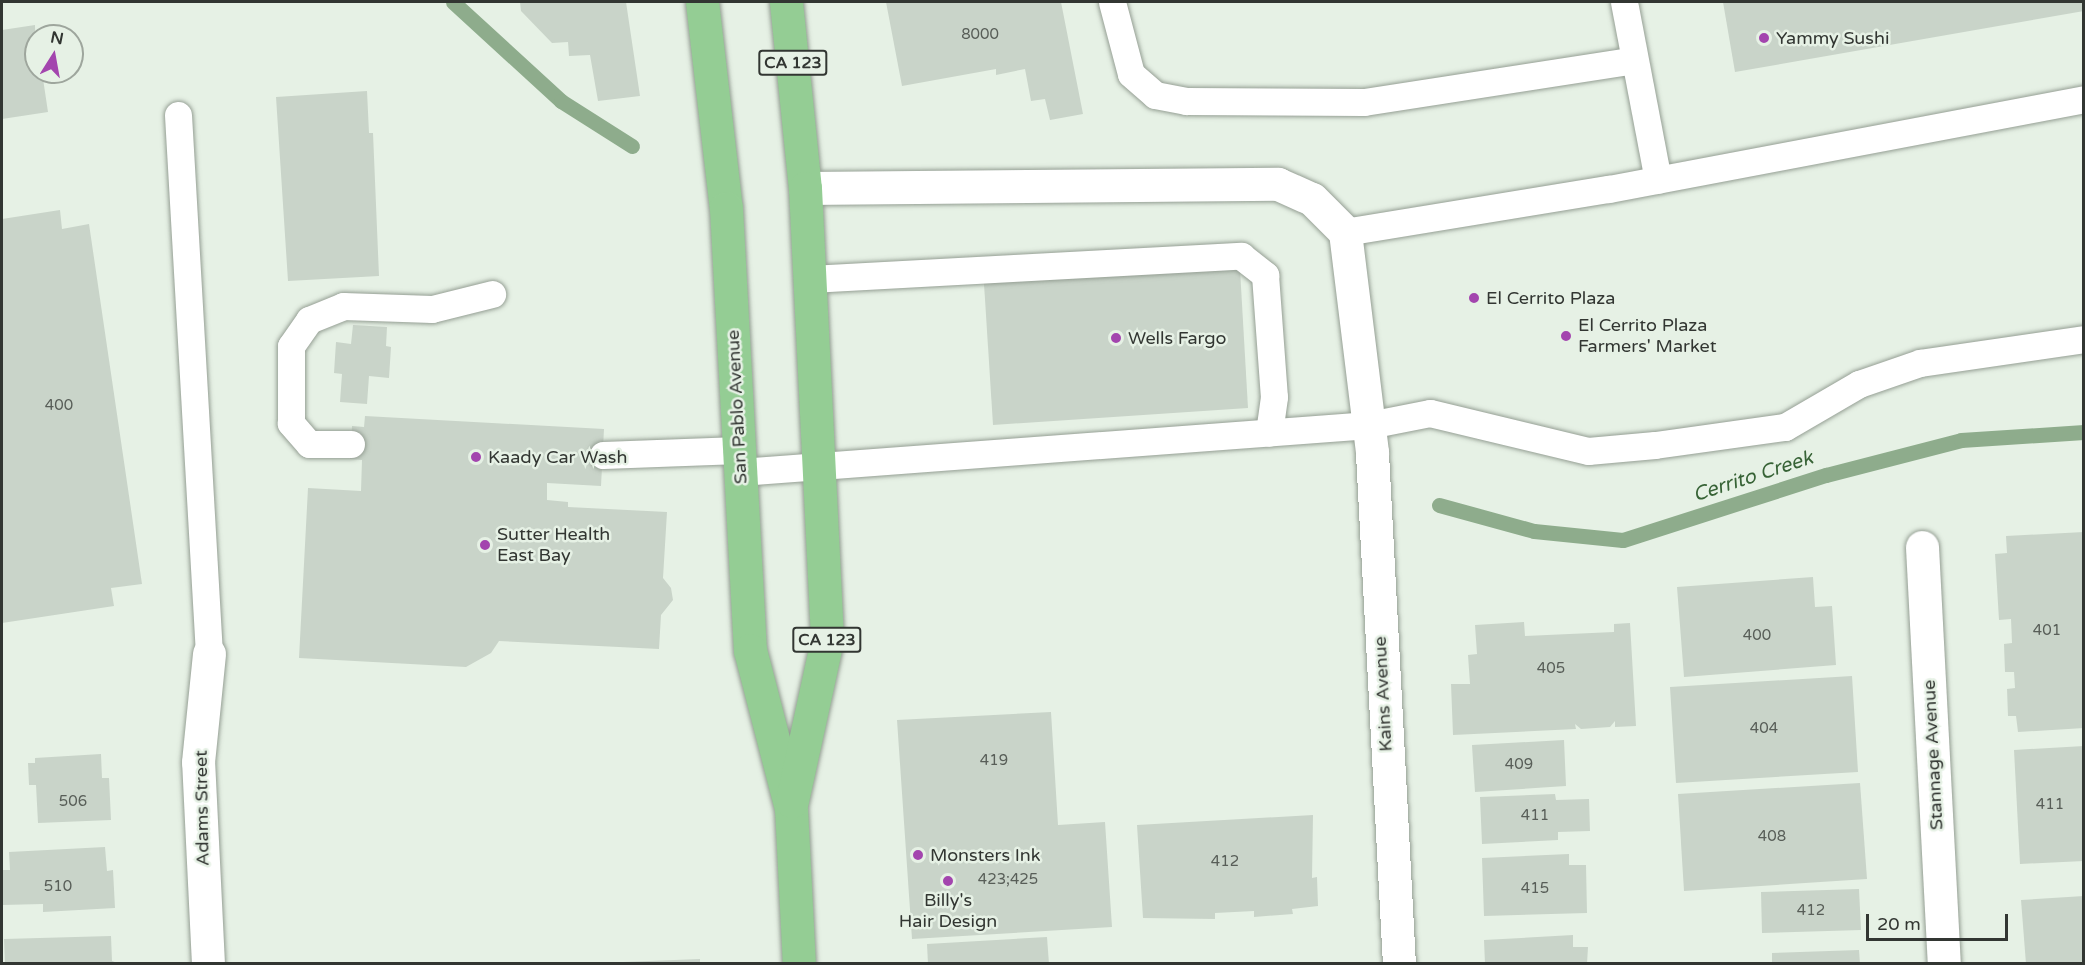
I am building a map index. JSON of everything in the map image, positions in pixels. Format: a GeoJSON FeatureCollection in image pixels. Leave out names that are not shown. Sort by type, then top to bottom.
{"type":"FeatureCollection","features":[{"type":"Feature","properties":{"kind":"main road","name":"San Pablo Avenue"},"geometry":{"type":"LineString","coordinates":[[702,2],[719,114],[750,650],[791,808],[799,963]]}},
{"type":"Feature","properties":{"kind":"main road","name":"San Pablo Avenue"},"geometry":{"type":"LineString","coordinates":[[786,2],[805,188],[827,640],[791,808]]}},
{"type":"Feature","properties":{"kind":"street"},"geometry":{"type":"LineString","coordinates":[[805,188],[1278,184],[1312,199],[1345,232]]}},
{"type":"Feature","properties":{"kind":"street","name":"Kains Avenue"},"geometry":{"type":"LineString","coordinates":[[1345,232],[1369,425],[1399,963]]}},
{"type":"Feature","properties":{"kind":"street","name":"Stannage Avenue"},"geometry":{"type":"LineString","coordinates":[[1922,547],[1944,963]]}},
{"type":"Feature","properties":{"kind":"street","name":"Adams Street"},"geometry":{"type":"LineString","coordinates":[[208,963],[198,762],[209,654]]}},
{"type":"Feature","properties":{"kind":"lane"},"geometry":{"type":"LineString","coordinates":[[1112,2],[1131,74],[1155,95],[1186,101],[1364,102],[1634,60]]}},
{"type":"Feature","properties":{"kind":"lane"},"geometry":{"type":"LineString","coordinates":[[1624,2],[1658,180]]}},
{"type":"Feature","properties":{"kind":"lane"},"geometry":{"type":"LineString","coordinates":[[1345,232],[1658,180],[2084,99]]}},
{"type":"Feature","properties":{"kind":"lane"},"geometry":{"type":"LineString","coordinates":[[178,115],[209,654]]}},
{"type":"Feature","properties":{"kind":"lane"},"geometry":{"type":"LineString","coordinates":[[810,279],[1241,256],[1265,275],[1274,396],[1269,433]]}},
{"type":"Feature","properties":{"kind":"lane"},"geometry":{"type":"LineString","coordinates":[[351,444],[309,444],[291,423],[291,346],[309,320],[343,306],[432,309],[492,294]]}},
{"type":"Feature","properties":{"kind":"lane"},"geometry":{"type":"LineString","coordinates":[[603,454],[740,461],[819,468],[1369,425],[1430,413],[1588,451],[1655,445],[1785,427],[1859,384],[1920,363],[2084,339]]}},
{"type":"Feature","properties":{"kind":"building"},"geometry":{"type":"Polygon","coordinates":[[[520,2],[626,2],[640,96],[598,101],[590,55],[569,56],[568,42],[552,43],[521,11],[520,2]]]}},
{"type":"Feature","properties":{"kind":"building"},"geometry":{"type":"Polygon","coordinates":[[[886,2],[1061,2],[1083,114],[1050,120],[1045,99],[1031,101],[1025,69],[996,75],[996,69],[902,86],[886,2]]]}},
{"type":"Feature","properties":{"kind":"building"},"geometry":{"type":"Polygon","coordinates":[[[1723,2],[2084,2],[2084,11],[1735,72],[1723,2]]]}},
{"type":"Feature","properties":{"kind":"building"},"geometry":{"type":"Polygon","coordinates":[[[24,27],[24,84],[44,84],[48,112],[2,119],[2,30],[24,27]]]}},
{"type":"Feature","properties":{"kind":"building"},"geometry":{"type":"Polygon","coordinates":[[[367,91],[369,133],[373,133],[379,276],[288,281],[276,97],[367,91]]]}},
{"type":"Feature","properties":{"kind":"building"},"geometry":{"type":"Polygon","coordinates":[[[60,210],[62,229],[89,224],[142,584],[111,588],[114,606],[2,623],[2,219],[60,210]]]}},
{"type":"Feature","properties":{"kind":"building","name":"Wells Fargo"},"geometry":{"type":"Polygon","coordinates":[[[1239,252],[1248,408],[993,425],[983,268],[1239,252]]]}},
{"type":"Feature","properties":{"kind":"building"},"geometry":{"type":"Polygon","coordinates":[[[353,325],[387,327],[386,346],[391,347],[389,378],[369,376],[367,404],[340,402],[342,374],[334,373],[336,342],[351,344],[353,325]]]}},
{"type":"Feature","properties":{"kind":"building","name":"Sutter Health East Bay"},"geometry":{"type":"Polygon","coordinates":[[[365,416],[604,429],[601,486],[547,483],[547,500],[568,502],[568,507],[667,512],[663,578],[671,588],[673,600],[661,615],[659,649],[499,641],[491,653],[466,667],[299,658],[308,488],[361,491],[362,460],[350,459],[352,426],[364,427],[365,416]]]}},
{"type":"Feature","properties":{"kind":"building"},"geometry":{"type":"Polygon","coordinates":[[[2084,532],[2084,728],[2018,732],[2016,716],[2008,716],[2007,689],[2015,688],[2014,672],[2005,672],[2004,644],[2012,643],[2011,619],[1999,620],[1995,554],[2007,553],[2006,536],[2084,532]]]}},
{"type":"Feature","properties":{"kind":"building"},"geometry":{"type":"Polygon","coordinates":[[[1813,577],[1815,607],[1832,606],[1836,665],[1684,677],[1677,587],[1813,577]]]}},
{"type":"Feature","properties":{"kind":"building"},"geometry":{"type":"Polygon","coordinates":[[[1524,622],[1525,636],[1614,632],[1614,624],[1630,623],[1636,726],[1615,727],[1615,721],[1610,727],[1581,729],[1575,724],[1576,729],[1453,735],[1451,684],[1470,684],[1468,655],[1477,654],[1475,625],[1524,622]]]}},
{"type":"Feature","properties":{"kind":"building"},"geometry":{"type":"Polygon","coordinates":[[[1852,676],[1858,772],[1676,783],[1670,687],[1852,676]]]}},
{"type":"Feature","properties":{"kind":"building"},"geometry":{"type":"Polygon","coordinates":[[[1051,712],[1058,825],[1105,822],[1112,927],[912,939],[897,720],[1051,712]]]}},
{"type":"Feature","properties":{"kind":"building"},"geometry":{"type":"Polygon","coordinates":[[[1564,740],[1566,786],[1475,792],[1472,745],[1564,740]]]}},
{"type":"Feature","properties":{"kind":"building"},"geometry":{"type":"Polygon","coordinates":[[[2084,746],[2084,861],[2020,864],[2014,750],[2084,746]]]}},
{"type":"Feature","properties":{"kind":"building"},"geometry":{"type":"Polygon","coordinates":[[[101,754],[102,778],[109,778],[111,820],[38,823],[36,785],[29,785],[28,763],[35,763],[35,758],[101,754]]]}},
{"type":"Feature","properties":{"kind":"building"},"geometry":{"type":"Polygon","coordinates":[[[1860,783],[1867,879],[1684,891],[1678,794],[1860,783]]]}},
{"type":"Feature","properties":{"kind":"building"},"geometry":{"type":"Polygon","coordinates":[[[1555,794],[1556,800],[1589,799],[1590,831],[1558,832],[1558,840],[1482,844],[1480,797],[1555,794]]]}},
{"type":"Feature","properties":{"kind":"building"},"geometry":{"type":"Polygon","coordinates":[[[1313,815],[1312,878],[1317,877],[1318,906],[1292,909],[1293,914],[1254,917],[1254,911],[1215,913],[1215,919],[1143,918],[1137,825],[1313,815]]]}},
{"type":"Feature","properties":{"kind":"building"},"geometry":{"type":"Polygon","coordinates":[[[105,847],[107,871],[113,870],[115,908],[43,912],[43,904],[2,905],[2,870],[10,870],[9,852],[105,847]]]}},
{"type":"Feature","properties":{"kind":"building"},"geometry":{"type":"Polygon","coordinates":[[[1569,854],[1569,865],[1586,865],[1587,913],[1484,916],[1482,858],[1569,854]]]}},
{"type":"Feature","properties":{"kind":"building"},"geometry":{"type":"Polygon","coordinates":[[[1859,889],[1861,930],[1762,933],[1761,892],[1859,889]]]}},
{"type":"Feature","properties":{"kind":"building"},"geometry":{"type":"Polygon","coordinates":[[[2084,896],[2083,964],[2026,964],[2021,900],[2084,896]]]}},
{"type":"Feature","properties":{"kind":"building"},"geometry":{"type":"Polygon","coordinates":[[[1573,935],[1573,947],[1588,947],[1587,964],[1485,964],[1484,940],[1573,935]]]}},
{"type":"Feature","properties":{"kind":"building"},"geometry":{"type":"Polygon","coordinates":[[[111,936],[112,961],[120,964],[5,964],[4,939],[111,936]]]}},
{"type":"Feature","properties":{"kind":"building"},"geometry":{"type":"Polygon","coordinates":[[[1047,937],[1049,964],[928,964],[927,944],[1047,937]]]}},
{"type":"Feature","properties":{"kind":"building"},"geometry":{"type":"Polygon","coordinates":[[[1859,950],[1860,964],[1772,964],[1772,953],[1859,950]]]}},
{"type":"Feature","properties":{"kind":"building"},"geometry":{"type":"Polygon","coordinates":[[[700,959],[700,964],[623,964],[623,962],[700,959]]]}},
{"type":"Feature","properties":{"kind":"waterway","name":"Cerrito Creek"},"geometry":{"type":"LineString","coordinates":[[453,2],[561,101],[632,146]]}},
{"type":"Feature","properties":{"kind":"waterway","name":"Cerrito Creek"},"geometry":{"type":"LineString","coordinates":[[1439,505],[1534,531],[1623,540],[1826,475],[1961,440],[2084,432]]}},
{"type":"Feature","properties":{"kind":"place","name":"Yammy Sushi"},"geometry":{"type":"Point","coordinates":[1764,38]}},
{"type":"Feature","properties":{"kind":"place","name":"El Cerrito Plaza"},"geometry":{"type":"Point","coordinates":[1474,298]}},
{"type":"Feature","properties":{"kind":"place","name":"El Cerrito Plaza Farmers' Market"},"geometry":{"type":"Point","coordinates":[1566,336]}},
{"type":"Feature","properties":{"kind":"place","name":"Wells Fargo"},"geometry":{"type":"Point","coordinates":[1116,338]}},
{"type":"Feature","properties":{"kind":"place","name":"Kaady Car Wash"},"geometry":{"type":"Point","coordinates":[476,457]}},
{"type":"Feature","properties":{"kind":"place","name":"Sutter Health East Bay"},"geometry":{"type":"Point","coordinates":[485,545]}},
{"type":"Feature","properties":{"kind":"place","name":"Monsters Ink"},"geometry":{"type":"Point","coordinates":[918,855]}},
{"type":"Feature","properties":{"kind":"place","name":"Billy's Hair Design"},"geometry":{"type":"Point","coordinates":[948,881]}}]}
